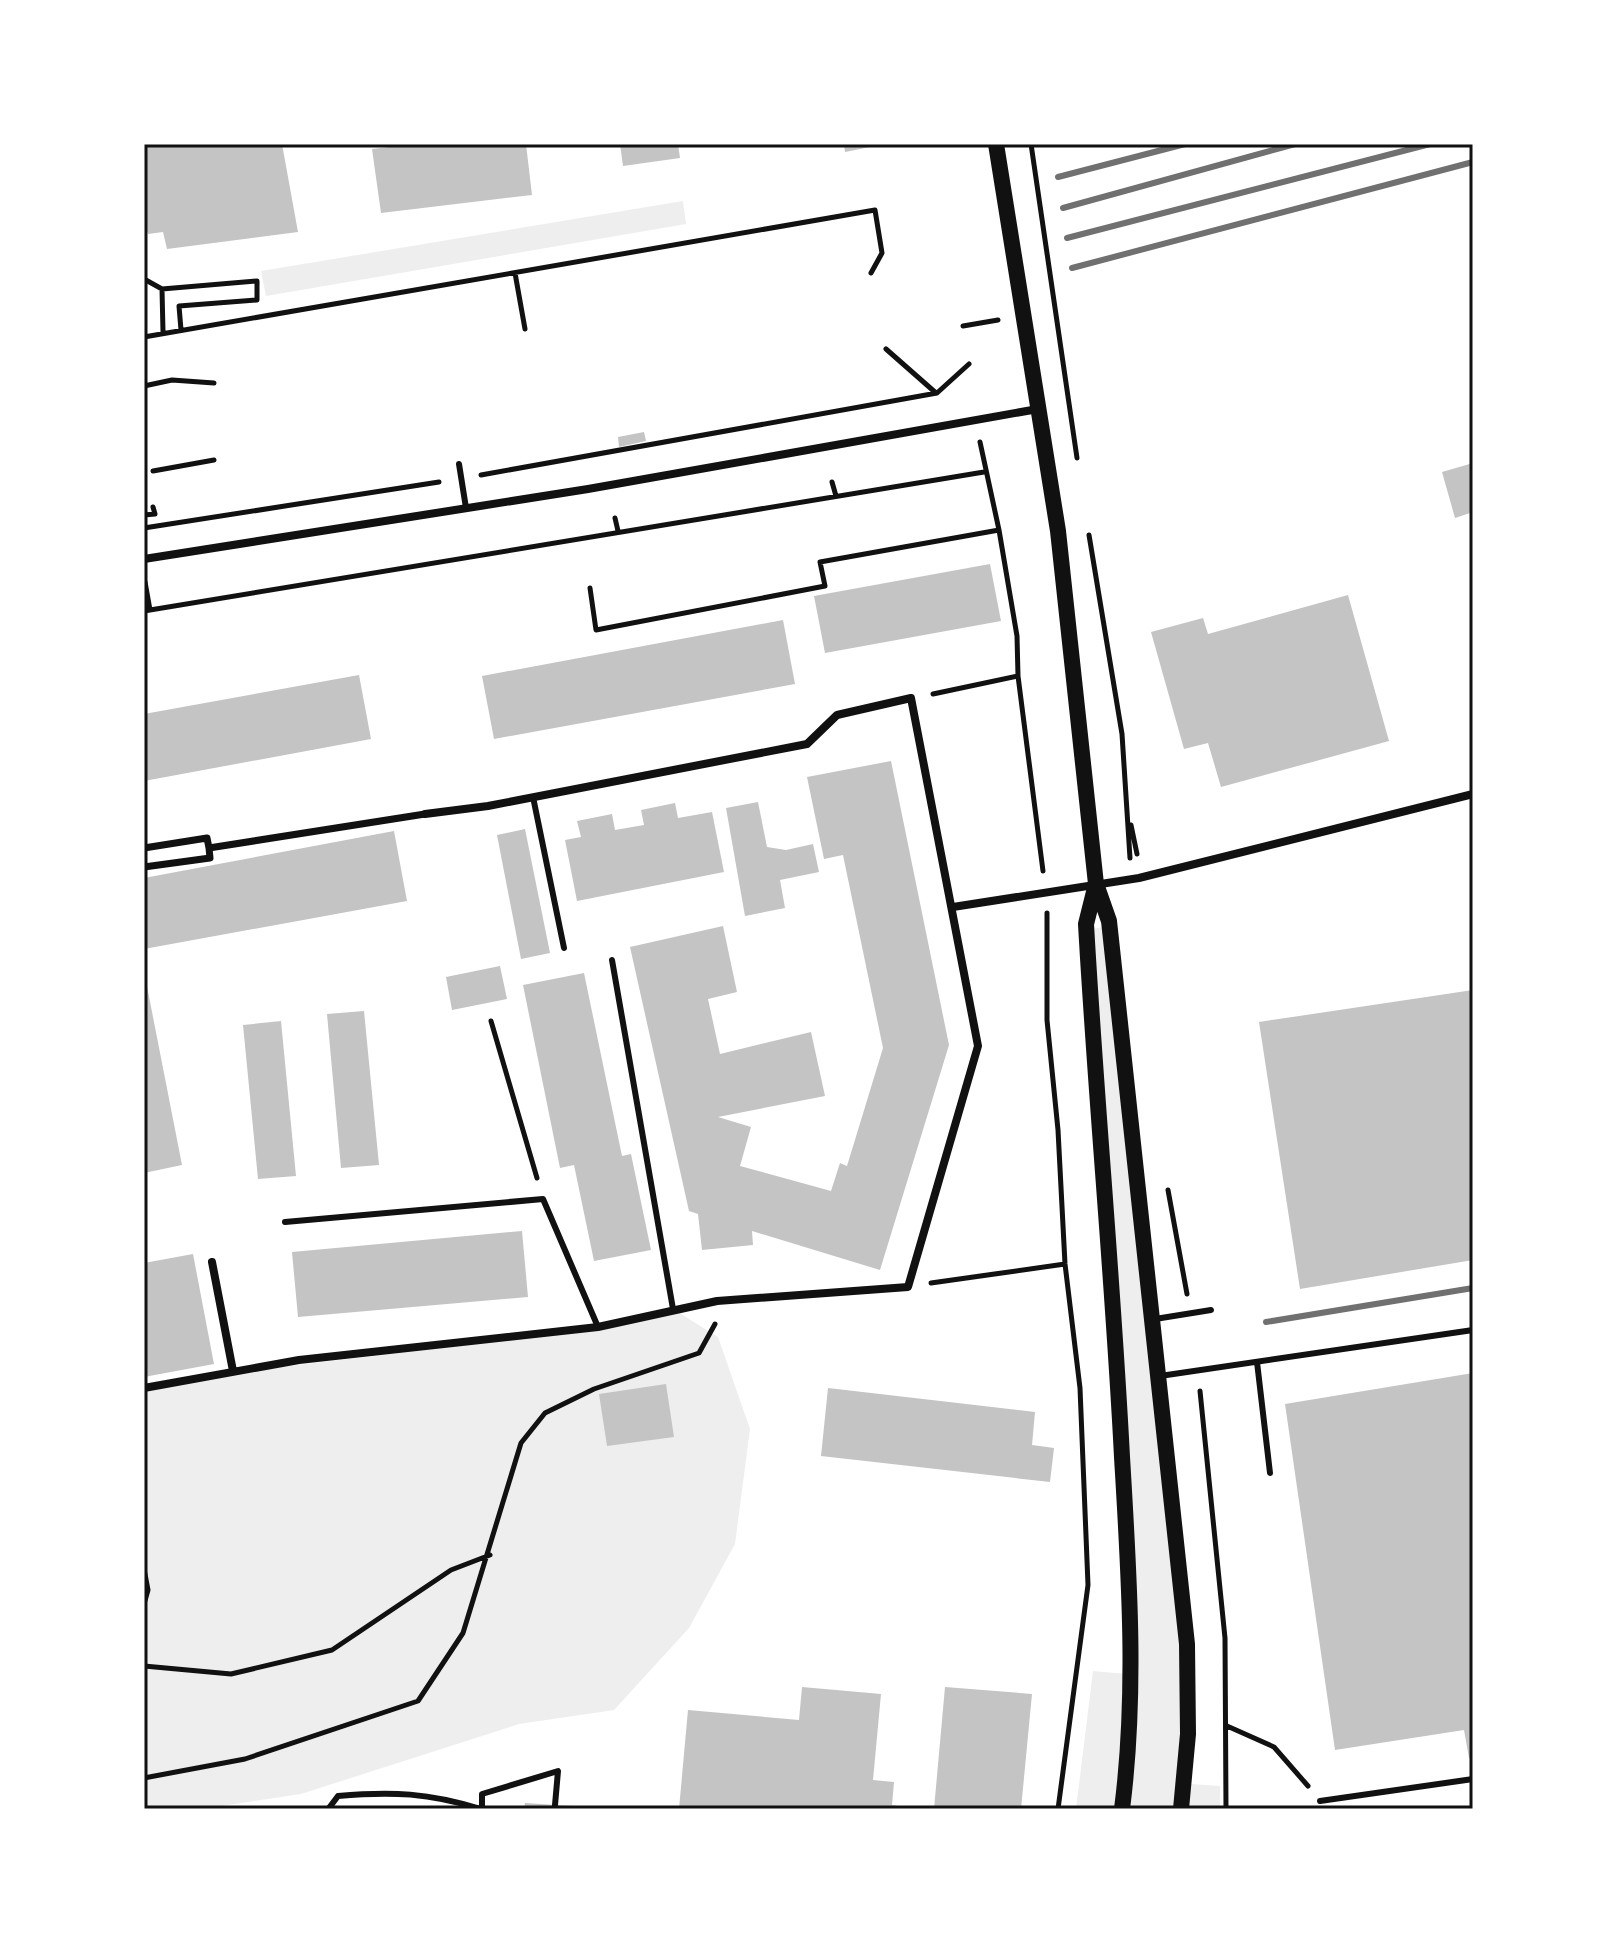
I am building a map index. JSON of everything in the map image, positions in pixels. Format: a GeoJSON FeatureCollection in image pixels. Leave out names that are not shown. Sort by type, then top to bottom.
{"type":"FeatureCollection","features":[{"type":"Feature","properties":{"kind":"main road"},"geometry":{"type":"LineString","coordinates":[[996,144],[1058,531],[1096,884],[1109,921],[1187,1644],[1188,1734],[1181,1809]]}},
{"type":"Feature","properties":{"kind":"main road"},"geometry":{"type":"LineString","coordinates":[[1096,884],[1086,924],[1120,1411],[1130,1653],[1130,1719],[1122,1809]]}},
{"type":"Feature","properties":{"kind":"street"},"geometry":{"type":"LineString","coordinates":[[144,559],[466,508],[1038,409]]}},
{"type":"Feature","properties":{"kind":"street"},"geometry":{"type":"LineString","coordinates":[[144,1388],[233,1371],[598,1327],[717,1301],[908,1287],[978,1046],[911,698],[837,715],[807,744],[533,797],[209,848]]}},
{"type":"Feature","properties":{"kind":"street"},"geometry":{"type":"LineString","coordinates":[[953,907],[1139,878],[1473,794]]}},
{"type":"Feature","properties":{"kind":"street"},"geometry":{"type":"LineString","coordinates":[[144,848],[207,838],[210,858],[144,867]]}},
{"type":"Feature","properties":{"kind":"street"},"geometry":{"type":"LineString","coordinates":[[212,1262],[233,1371]]}},
{"type":"Feature","properties":{"kind":"lane"},"geometry":{"type":"LineString","coordinates":[[459,464],[466,508]]}},
{"type":"Feature","properties":{"kind":"lane"},"geometry":{"type":"LineString","coordinates":[[533,797],[564,948]]}},
{"type":"Feature","properties":{"kind":"lane"},"geometry":{"type":"LineString","coordinates":[[612,960],[673,1309]]}},
{"type":"Feature","properties":{"kind":"lane"},"geometry":{"type":"LineString","coordinates":[[285,1222],[543,1199],[598,1327]]}},
{"type":"Feature","properties":{"kind":"lane"},"geometry":{"type":"LineString","coordinates":[[1151,1319],[1211,1310]]}},
{"type":"Feature","properties":{"kind":"lane"},"geometry":{"type":"LineString","coordinates":[[1157,1377],[1473,1330]]}},
{"type":"Feature","properties":{"kind":"lane"},"geometry":{"type":"LineString","coordinates":[[1257,1362],[1270,1473]]}},
{"type":"Feature","properties":{"kind":"lane"},"geometry":{"type":"LineString","coordinates":[[329,1808],[338,1796],[391,1791],[440,1796],[482,1809],[482,1794],[558,1771],[555,1805]]}},
{"type":"Feature","properties":{"kind":"lane"},"geometry":{"type":"LineString","coordinates":[[1320,1801],[1473,1779]]}},
{"type":"Feature","properties":{"kind":"path"},"geometry":{"type":"LineString","coordinates":[[1031,144],[1078,461]]}},
{"type":"Feature","properties":{"kind":"path"},"geometry":{"type":"LineString","coordinates":[[144,337],[875,210],[882,253],[871,273]]}},
{"type":"Feature","properties":{"kind":"path"},"geometry":{"type":"LineString","coordinates":[[515,273],[525,329]]}},
{"type":"Feature","properties":{"kind":"path"},"geometry":{"type":"LineString","coordinates":[[144,279],[162,289],[257,281],[257,300],[179,306],[181,330]]}},
{"type":"Feature","properties":{"kind":"path"},"geometry":{"type":"LineString","coordinates":[[162,289],[163,332]]}},
{"type":"Feature","properties":{"kind":"path"},"geometry":{"type":"LineString","coordinates":[[886,349],[937,393]]}},
{"type":"Feature","properties":{"kind":"path"},"geometry":{"type":"LineString","coordinates":[[144,528],[524,470],[937,393],[969,364]]}},
{"type":"Feature","properties":{"kind":"path"},"geometry":{"type":"LineString","coordinates":[[144,386],[172,380],[214,383]]}},
{"type":"Feature","properties":{"kind":"path"},"geometry":{"type":"LineString","coordinates":[[976,421],[1017,636],[1018,676],[1045,893],[1048,929],[1047,1020],[1058,1130],[1065,1264],[1080,1388],[1088,1585],[1058,1809]]}},
{"type":"Feature","properties":{"kind":"path"},"geometry":{"type":"LineString","coordinates":[[735,429],[736,438]]}},
{"type":"Feature","properties":{"kind":"path"},"geometry":{"type":"LineString","coordinates":[[153,471],[214,460]]}},
{"type":"Feature","properties":{"kind":"path"},"geometry":{"type":"LineString","coordinates":[[144,577],[147,610],[984,472]]}},
{"type":"Feature","properties":{"kind":"path"},"geometry":{"type":"LineString","coordinates":[[832,482],[836,496]]}},
{"type":"Feature","properties":{"kind":"path"},"geometry":{"type":"LineString","coordinates":[[144,515],[155,514],[153,507]]}},
{"type":"Feature","properties":{"kind":"path"},"geometry":{"type":"LineString","coordinates":[[615,518],[618,531]]}},
{"type":"Feature","properties":{"kind":"path"},"geometry":{"type":"LineString","coordinates":[[1087,521],[1122,734],[1128,816],[1135,837],[1139,878]]}},
{"type":"Feature","properties":{"kind":"path"},"geometry":{"type":"LineString","coordinates":[[590,588],[596,630],[825,586],[820,562],[999,530]]}},
{"type":"Feature","properties":{"kind":"path"},"geometry":{"type":"LineString","coordinates":[[911,698],[1018,676]]}},
{"type":"Feature","properties":{"kind":"path"},"geometry":{"type":"LineString","coordinates":[[491,1021],[543,1199]]}},
{"type":"Feature","properties":{"kind":"path"},"geometry":{"type":"LineString","coordinates":[[908,1287],[1065,1264]]}},
{"type":"Feature","properties":{"kind":"path"},"geometry":{"type":"LineString","coordinates":[[144,1778],[245,1759],[418,1701],[463,1633],[490,1555],[521,1443],[545,1413],[594,1389],[699,1353],[715,1327],[717,1301]]}},
{"type":"Feature","properties":{"kind":"path"},"geometry":{"type":"LineString","coordinates":[[1198,1371],[1218,1549],[1227,1726],[1226,1809]]}},
{"type":"Feature","properties":{"kind":"path"},"geometry":{"type":"LineString","coordinates":[[144,1666],[231,1674],[332,1650],[451,1570],[490,1555]]}},
{"type":"Feature","properties":{"kind":"path"},"geometry":{"type":"LineString","coordinates":[[144,1569],[148,1590],[144,1604]]}},
{"type":"Feature","properties":{"kind":"path"},"geometry":{"type":"LineString","coordinates":[[1227,1726],[1274,1747],[1320,1801]]}},
{"type":"Feature","properties":{"kind":"shaded area"},"geometry":{"type":"Polygon","coordinates":[[[683,201],[686,224],[266,296],[261,271],[683,201]]]}},
{"type":"Feature","properties":{"kind":"shaded area"},"geometry":{"type":"Polygon","coordinates":[[[1105,927],[1184,1646],[1177,1809],[1125,1809],[1134,1718],[1089,929],[1105,927]]]}},
{"type":"Feature","properties":{"kind":"shaded area"},"geometry":{"type":"Polygon","coordinates":[[[673,1309],[718,1337],[750,1429],[735,1544],[689,1628],[614,1710],[519,1724],[301,1794],[201,1809],[144,1809],[144,1388],[276,1368],[476,1344],[608,1323],[673,1309]]]}},
{"type":"Feature","properties":{"kind":"shaded area"},"geometry":{"type":"Polygon","coordinates":[[[1093,1671],[1126,1674],[1117,1809],[1076,1809],[1093,1671]]]}},
{"type":"Feature","properties":{"kind":"shaded area"},"geometry":{"type":"Polygon","coordinates":[[[1191,1784],[1220,1786],[1220,1809],[1188,1809],[1191,1784]]]}},
{"type":"Feature","properties":{"kind":"building"},"geometry":{"type":"Polygon","coordinates":[[[144,144],[282,144],[298,232],[167,249],[163,232],[148,234],[144,221],[144,144]]]}},
{"type":"Feature","properties":{"kind":"building"},"geometry":{"type":"Polygon","coordinates":[[[417,144],[526,144],[532,195],[381,213],[372,149],[417,144]]]}},
{"type":"Feature","properties":{"kind":"building"},"geometry":{"type":"Polygon","coordinates":[[[620,144],[678,144],[680,158],[623,166],[620,144]]]}},
{"type":"Feature","properties":{"kind":"building"},"geometry":{"type":"Polygon","coordinates":[[[844,144],[880,144],[880,145],[845,152],[844,144]]]}},
{"type":"Feature","properties":{"kind":"building"},"geometry":{"type":"Polygon","coordinates":[[[644,432],[646,441],[619,447],[618,437],[644,432]]]}},
{"type":"Feature","properties":{"kind":"building"},"geometry":{"type":"Polygon","coordinates":[[[1473,463],[1473,512],[1455,518],[1442,472],[1473,463]]]}},
{"type":"Feature","properties":{"kind":"building"},"geometry":{"type":"Polygon","coordinates":[[[990,564],[1001,621],[825,653],[814,596],[990,564]]]}},
{"type":"Feature","properties":{"kind":"building"},"geometry":{"type":"Polygon","coordinates":[[[1348,595],[1389,741],[1221,787],[1208,743],[1184,749],[1151,632],[1203,618],[1208,634],[1348,595]]]}},
{"type":"Feature","properties":{"kind":"building"},"geometry":{"type":"Polygon","coordinates":[[[783,620],[795,684],[494,739],[482,676],[783,620]]]}},
{"type":"Feature","properties":{"kind":"building"},"geometry":{"type":"Polygon","coordinates":[[[359,675],[371,739],[144,781],[144,714],[359,675]]]}},
{"type":"Feature","properties":{"kind":"building"},"geometry":{"type":"Polygon","coordinates":[[[891,761],[949,1045],[880,1270],[752,1231],[753,1245],[702,1250],[698,1214],[689,1211],[630,947],[723,926],[737,992],[708,999],[720,1054],[811,1032],[825,1096],[718,1117],[751,1127],[740,1166],[831,1191],[840,1163],[847,1166],[883,1048],[843,855],[824,859],[807,777],[891,761]]]}},
{"type":"Feature","properties":{"kind":"building"},"geometry":{"type":"Polygon","coordinates":[[[758,802],[767,847],[786,850],[813,844],[819,872],[780,880],[785,908],[745,916],[726,808],[758,802]]]}},
{"type":"Feature","properties":{"kind":"building"},"geometry":{"type":"Polygon","coordinates":[[[675,803],[678,818],[712,812],[724,872],[577,901],[565,840],[581,837],[577,821],[612,814],[615,830],[644,825],[641,810],[675,803]]]}},
{"type":"Feature","properties":{"kind":"building"},"geometry":{"type":"Polygon","coordinates":[[[525,829],[550,953],[521,959],[497,835],[525,829]]]}},
{"type":"Feature","properties":{"kind":"building"},"geometry":{"type":"Polygon","coordinates":[[[394,831],[407,901],[144,949],[144,878],[394,831]]]}},
{"type":"Feature","properties":{"kind":"building"},"geometry":{"type":"Polygon","coordinates":[[[500,966],[507,999],[452,1010],[446,977],[500,966]]]}},
{"type":"Feature","properties":{"kind":"building"},"geometry":{"type":"Polygon","coordinates":[[[144,971],[182,1165],[144,1173],[144,971]]]}},
{"type":"Feature","properties":{"kind":"building"},"geometry":{"type":"Polygon","coordinates":[[[584,973],[622,1156],[631,1154],[651,1250],[594,1261],[574,1165],[560,1168],[523,985],[584,973]]]}},
{"type":"Feature","properties":{"kind":"building"},"geometry":{"type":"Polygon","coordinates":[[[1473,990],[1473,1260],[1300,1289],[1259,1022],[1473,990]]]}},
{"type":"Feature","properties":{"kind":"building"},"geometry":{"type":"Polygon","coordinates":[[[364,1011],[379,1165],[341,1168],[327,1014],[364,1011]]]}},
{"type":"Feature","properties":{"kind":"building"},"geometry":{"type":"Polygon","coordinates":[[[281,1021],[296,1176],[258,1179],[243,1025],[281,1021]]]}},
{"type":"Feature","properties":{"kind":"building"},"geometry":{"type":"Polygon","coordinates":[[[522,1231],[528,1297],[298,1317],[292,1252],[522,1231]]]}},
{"type":"Feature","properties":{"kind":"building"},"geometry":{"type":"Polygon","coordinates":[[[193,1254],[214,1364],[144,1377],[144,1263],[193,1254]]]}},
{"type":"Feature","properties":{"kind":"building"},"geometry":{"type":"Polygon","coordinates":[[[1473,1373],[1473,1758],[1469,1758],[1464,1730],[1335,1750],[1285,1404],[1473,1373]]]}},
{"type":"Feature","properties":{"kind":"building"},"geometry":{"type":"Polygon","coordinates":[[[666,1384],[674,1437],[607,1446],[599,1394],[666,1384]]]}},
{"type":"Feature","properties":{"kind":"building"},"geometry":{"type":"Polygon","coordinates":[[[828,1388],[1035,1412],[1032,1445],[1054,1448],[1050,1482],[821,1456],[828,1388]]]}},
{"type":"Feature","properties":{"kind":"building"},"geometry":{"type":"Polygon","coordinates":[[[802,1687],[881,1694],[873,1780],[894,1782],[892,1805],[915,1809],[679,1809],[688,1710],[799,1720],[802,1687]]]}},
{"type":"Feature","properties":{"kind":"building"},"geometry":{"type":"Polygon","coordinates":[[[945,1687],[1032,1694],[1021,1809],[934,1809],[945,1687]]]}},
{"type":"Feature","properties":{"kind":"building"},"geometry":{"type":"Polygon","coordinates":[[[525,1803],[588,1807],[588,1809],[524,1809],[525,1803]]]}},
{"type":"Feature","properties":{"kind":"railway"},"geometry":{"type":"LineString","coordinates":[[1058,177],[1185,144]]}},
{"type":"Feature","properties":{"kind":"railway"},"geometry":{"type":"LineString","coordinates":[[1063,208],[1295,144]]}},
{"type":"Feature","properties":{"kind":"railway"},"geometry":{"type":"LineString","coordinates":[[1067,238],[1430,144]]}},
{"type":"Feature","properties":{"kind":"railway"},"geometry":{"type":"LineString","coordinates":[[1072,268],[1473,162]]}},
{"type":"Feature","properties":{"kind":"railway"},"geometry":{"type":"LineString","coordinates":[[1266,1322],[1473,1288]]}}]}
